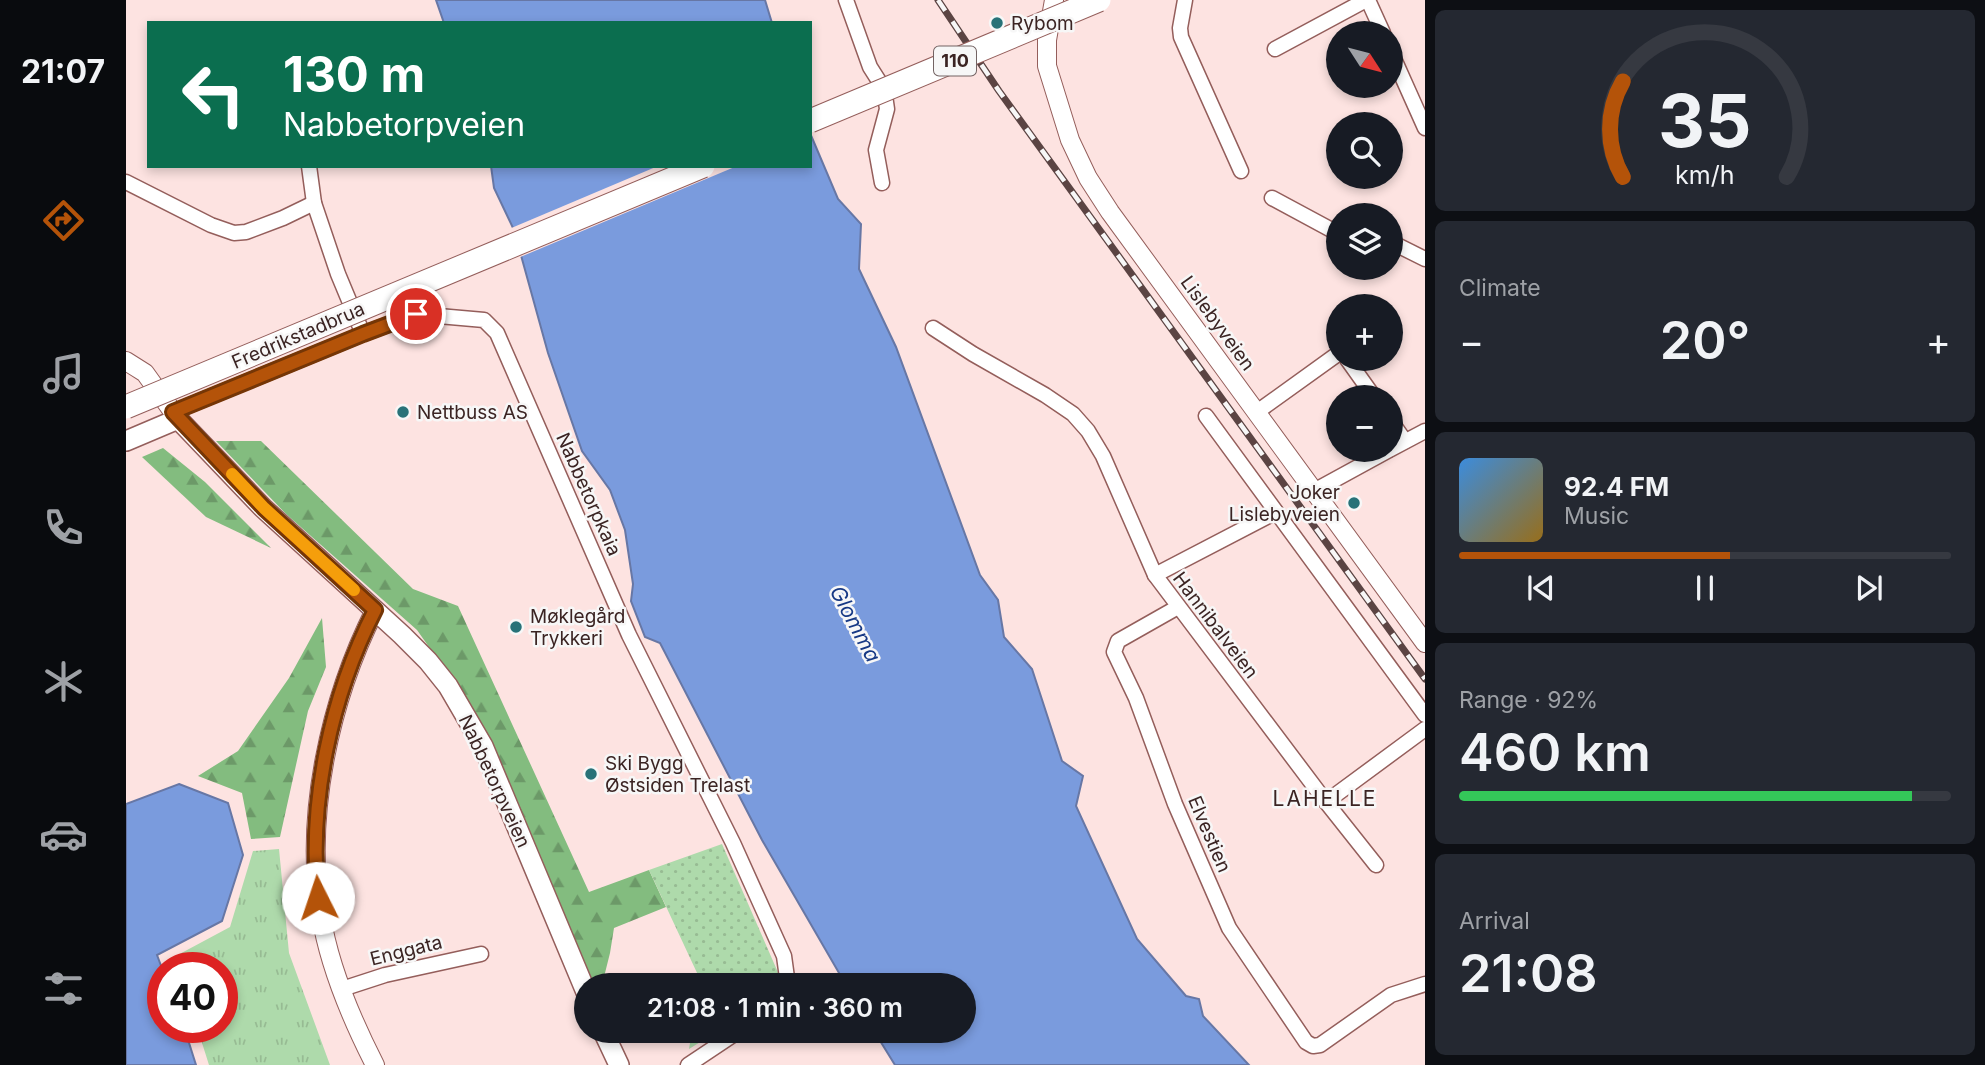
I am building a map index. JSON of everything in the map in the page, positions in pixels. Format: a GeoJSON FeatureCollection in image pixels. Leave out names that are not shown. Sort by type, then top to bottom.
{"type":"FeatureCollection","features":[{"type":"Feature","properties":{"kind":"highway","name":"110"},"geometry":{"type":"LineString","coordinates":[[812,120],[1099,0]]}},
{"type":"Feature","properties":{"kind":"highway","name":"Fredrikstadbrua"},"geometry":{"type":"LineString","coordinates":[[126,407],[698,168]]}},
{"type":"Feature","properties":{"kind":"main road"},"geometry":{"type":"LineString","coordinates":[[126,441],[176,416]]}},
{"type":"Feature","properties":{"kind":"main road","name":"Nabbetorpveien"},"geometry":{"type":"LineString","coordinates":[[176,416],[264,508],[428,661],[448,686],[486,755],[578,973]]}},
{"type":"Feature","properties":{"kind":"main road"},"geometry":{"type":"LineString","coordinates":[[609,1043],[619,1065]]}},
{"type":"Feature","properties":{"kind":"street"},"geometry":{"type":"LineString","coordinates":[[846,0],[870,66],[884,89],[887,109],[876,150],[882,183]]}},
{"type":"Feature","properties":{"kind":"street","name":"Lislebyveien"},"geometry":{"type":"LineString","coordinates":[[1054,0],[1047,40],[1047,66],[1070,140],[1088,178],[1110,212],[1425,643]]}},
{"type":"Feature","properties":{"kind":"street"},"geometry":{"type":"LineString","coordinates":[[1185,0],[1181,37],[1241,171]]}},
{"type":"Feature","properties":{"kind":"street"},"geometry":{"type":"LineString","coordinates":[[1275,49],[1367,0],[1377,21]]}},
{"type":"Feature","properties":{"kind":"street"},"geometry":{"type":"LineString","coordinates":[[1404,81],[1425,128]]}},
{"type":"Feature","properties":{"kind":"street"},"geometry":{"type":"LineString","coordinates":[[309,168],[314,203],[338,274],[363,334]]}},
{"type":"Feature","properties":{"kind":"street"},"geometry":{"type":"LineString","coordinates":[[126,182],[211,225],[234,233],[246,232],[314,203]]}},
{"type":"Feature","properties":{"kind":"street"},"geometry":{"type":"LineString","coordinates":[[1272,198],[1326,227]]}},
{"type":"Feature","properties":{"kind":"street"},"geometry":{"type":"LineString","coordinates":[[1403,248],[1425,259]]}},
{"type":"Feature","properties":{"kind":"street","name":"Nabbetorpkaia"},"geometry":{"type":"LineString","coordinates":[[176,416],[363,334],[416,314],[484,320],[497,333],[629,635],[733,843],[773,931],[784,956],[786,973]]}},
{"type":"Feature","properties":{"kind":"street","name":"Hannibalveien"},"geometry":{"type":"LineString","coordinates":[[933,328],[1045,395],[1073,414],[1088,431],[1103,456],[1155,575],[1376,865]]}},
{"type":"Feature","properties":{"kind":"street","name":"Nabbetorpveien"},"geometry":{"type":"LineString","coordinates":[[126,361],[145,373],[176,416]]}},
{"type":"Feature","properties":{"kind":"street"},"geometry":{"type":"LineString","coordinates":[[1256,412],[1326,362]]}},
{"type":"Feature","properties":{"kind":"street"},"geometry":{"type":"LineString","coordinates":[[1206,416],[1425,715]]}},
{"type":"Feature","properties":{"kind":"street"},"geometry":{"type":"LineString","coordinates":[[1403,438],[1405,441],[1425,431]]}},
{"type":"Feature","properties":{"kind":"street"},"geometry":{"type":"LineString","coordinates":[[1314,491],[1366,462]]}},
{"type":"Feature","properties":{"kind":"street"},"geometry":{"type":"LineString","coordinates":[[1155,575],[1276,512]]}},
{"type":"Feature","properties":{"kind":"street","name":"Elvestien"},"geometry":{"type":"LineString","coordinates":[[1178,607],[1118,641],[1114,652],[1136,698],[1175,804],[1229,928],[1306,1042],[1313,1046],[1320,1045],[1391,995],[1425,984]]}},
{"type":"Feature","properties":{"kind":"street"},"geometry":{"type":"LineString","coordinates":[[375,610],[365,629],[342,694],[322,771],[315,844],[320,914],[328,949],[375,1065]]}},
{"type":"Feature","properties":{"kind":"street"},"geometry":{"type":"LineString","coordinates":[[1326,802],[1425,729]]}},
{"type":"Feature","properties":{"kind":"street","name":"Enggata"},"geometry":{"type":"LineString","coordinates":[[342,989],[384,975],[481,954]]}},
{"type":"Feature","properties":{"kind":"street"},"geometry":{"type":"LineString","coordinates":[[688,1065],[721,1043]]}},
{"type":"Feature","properties":{"kind":"green space"},"geometry":{"type":"Polygon","coordinates":[[[216,441],[261,441],[413,589],[458,606],[589,892],[649,870],[666,907],[614,928],[605,973],[585,973],[448,674],[417,630],[286,514],[216,441]]]}},
{"type":"Feature","properties":{"kind":"green space"},"geometry":{"type":"Polygon","coordinates":[[[163,448],[205,482],[271,548],[206,517],[142,457],[163,448]]]}},
{"type":"Feature","properties":{"kind":"green space"},"geometry":{"type":"Polygon","coordinates":[[[322,618],[326,667],[308,711],[280,837],[251,839],[242,793],[198,776],[238,751],[289,678],[322,618]]]}},
{"type":"Feature","properties":{"kind":"green space"},"geometry":{"type":"Polygon","coordinates":[[[722,844],[778,973],[697,973],[649,870],[722,844]]]}},
{"type":"Feature","properties":{"kind":"green space"},"geometry":{"type":"Polygon","coordinates":[[[279,849],[289,953],[330,1065],[209,1065],[202,1043],[238,1043],[238,952],[183,952],[230,927],[253,851],[279,849]]]}},
{"type":"Feature","properties":{"kind":"water"},"geometry":{"type":"Polygon","coordinates":[[[436,0],[765,0],[771,21],[443,21],[436,0]]]}},
{"type":"Feature","properties":{"kind":"water","name":"Glomma"},"geometry":{"type":"Polygon","coordinates":[[[812,138],[838,199],[861,224],[859,269],[896,347],[980,575],[998,600],[1004,637],[1032,669],[1062,761],[1083,776],[1076,806],[1137,939],[1186,996],[1199,999],[1203,1016],[1249,1065],[895,1065],[881,1043],[976,1043],[976,973],[839,973],[762,840],[660,643],[645,637],[631,601],[633,584],[625,530],[610,490],[582,451],[548,353],[514,230],[494,188],[491,168],[812,168],[812,138]]]}},
{"type":"Feature","properties":{"kind":"water"},"geometry":{"type":"Polygon","coordinates":[[[179,784],[228,803],[243,855],[222,921],[163,952],[147,952],[147,1043],[189,1043],[196,1065],[126,1065],[126,804],[179,784]]]}},
{"type":"Feature","properties":{"kind":"pier"},"geometry":{"type":"Polygon","coordinates":[[[653,168],[732,168],[518,258],[509,229],[653,168]]]}},
{"type":"Feature","properties":{"kind":"railway"},"geometry":{"type":"LineString","coordinates":[[938,0],[999,91],[1425,679]]}},
{"type":"Feature","properties":{"kind":"slow traffic"},"geometry":{"type":"LineString","coordinates":[[232,474],[264,508],[354,590]]}},
{"type":"Feature","properties":{"kind":"place","name":"Rybom"},"geometry":{"type":"Point","coordinates":[997,23]}},
{"type":"Feature","properties":{"kind":"place","name":"Nettbuss AS"},"geometry":{"type":"Point","coordinates":[403,412]}},
{"type":"Feature","properties":{"kind":"place","name":"Joker Lislebyveien"},"geometry":{"type":"Point","coordinates":[1354,503]}},
{"type":"Feature","properties":{"kind":"place","name":"Møklegård Trykkeri"},"geometry":{"type":"Point","coordinates":[516,627]}},
{"type":"Feature","properties":{"kind":"place","name":"Ski Bygg Østsiden Trelast"},"geometry":{"type":"Point","coordinates":[591,774]}},
{"type":"Feature","properties":{"kind":"district","name":"LAHELLE"},"geometry":{"type":"Point","coordinates":[1325,799]}},
{"type":"Feature","properties":{"kind":"route"},"geometry":{"type":"LineString","coordinates":[[318,898],[315,844],[322,771],[345,682],[375,610],[264,508],[173,412],[416,314]]}}]}
